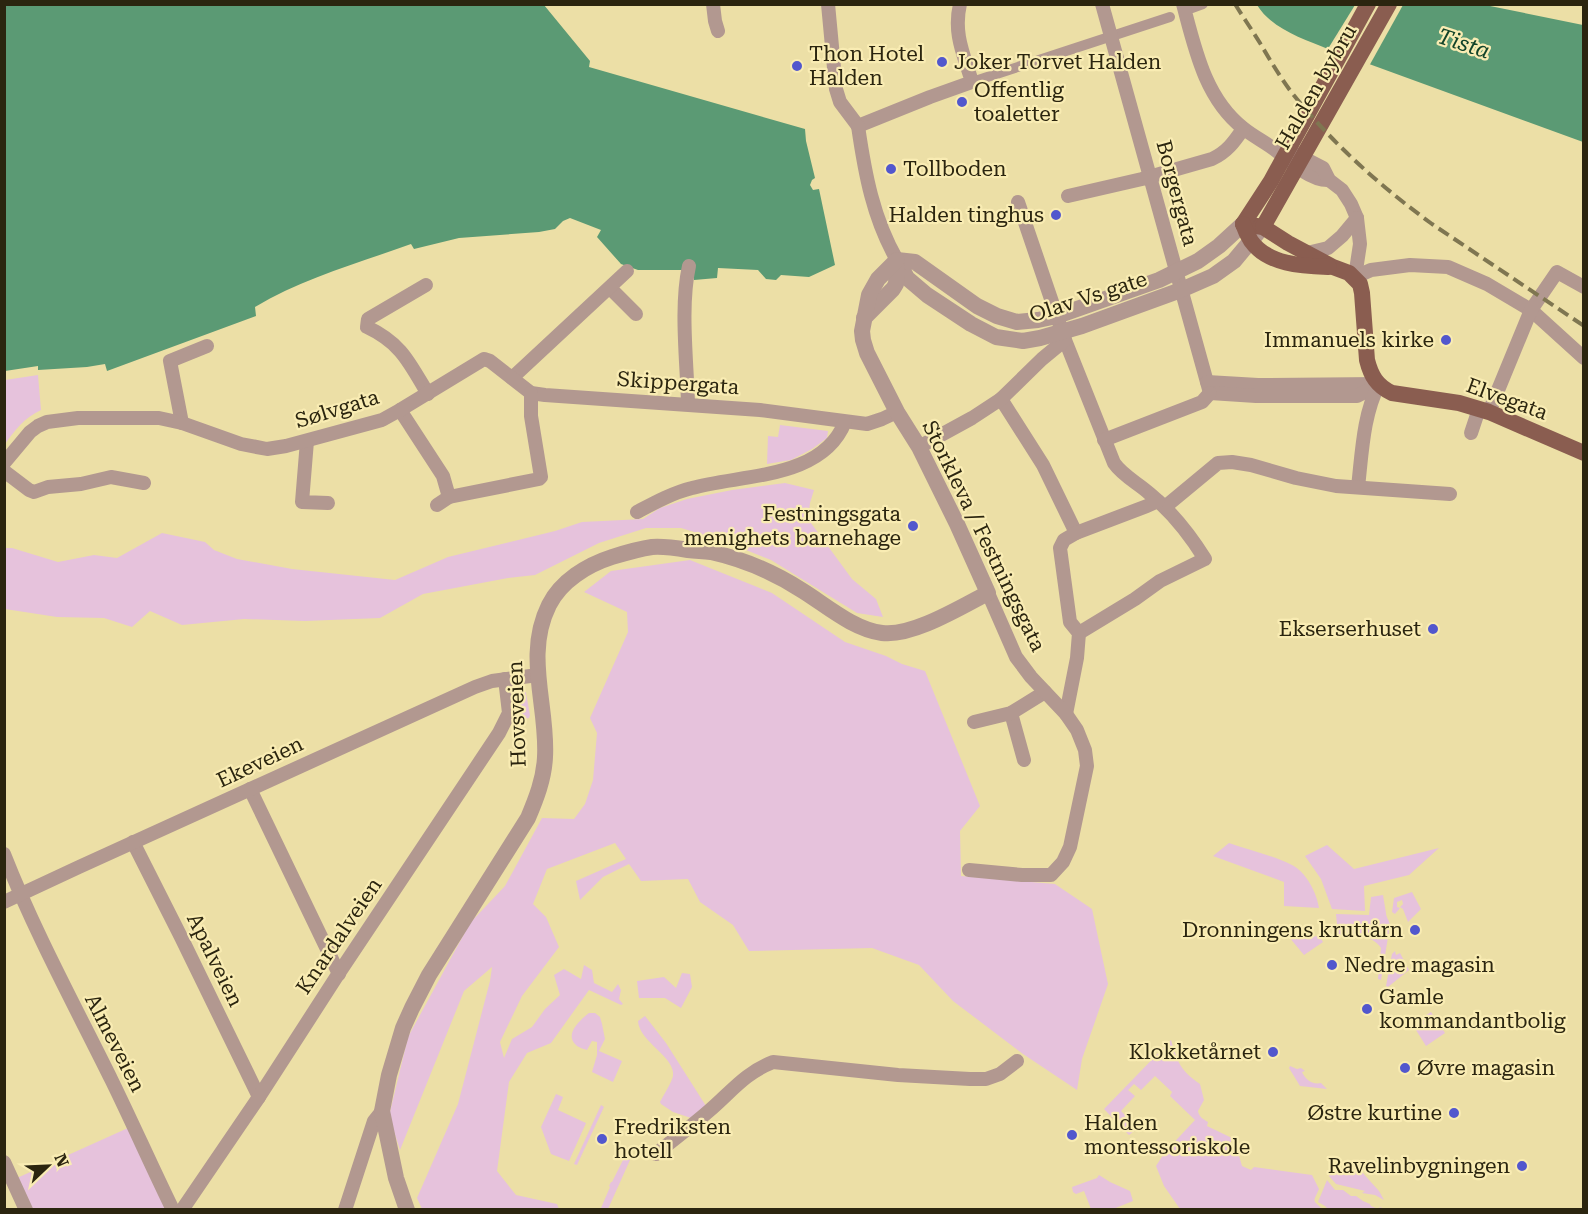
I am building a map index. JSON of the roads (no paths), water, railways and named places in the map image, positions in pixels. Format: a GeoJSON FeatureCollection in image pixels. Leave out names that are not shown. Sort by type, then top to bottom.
{"type":"FeatureCollection","features":[{"type":"Feature","properties":{"kind":"main road","name":"Halden bybru"},"geometry":{"type":"LineString","coordinates":[[1277,186],[1368,4]]}},
{"type":"Feature","properties":{"kind":"main road","name":"Halden bybru"},"geometry":{"type":"LineString","coordinates":[[1277,186],[1389,4]]}},
{"type":"Feature","properties":{"kind":"main road","name":"Olav Vs gate"},"geometry":{"type":"LineString","coordinates":[[1243,224],[1277,186]]}},
{"type":"Feature","properties":{"kind":"main road","name":"Olav Vs gate"},"geometry":{"type":"LineString","coordinates":[[1263,227],[1277,186]]}},
{"type":"Feature","properties":{"kind":"main road"},"geometry":{"type":"LineString","coordinates":[[1243,224],[1263,227],[1288,243],[1349,273],[1360,284],[1367,360],[1373,378],[1378,384]]}},
{"type":"Feature","properties":{"kind":"main road"},"geometry":{"type":"LineString","coordinates":[[1243,224],[1251,241],[1259,250],[1274,258],[1301,266],[1333,267]]}},
{"type":"Feature","properties":{"kind":"main road","name":"Elvegata"},"geometry":{"type":"LineString","coordinates":[[1378,384],[1392,393],[1459,403],[1484,411],[1584,453]]}},
{"type":"Feature","properties":{"kind":"street"},"geometry":{"type":"LineString","coordinates":[[713,4],[718,30]]}},
{"type":"Feature","properties":{"kind":"street"},"geometry":{"type":"LineString","coordinates":[[828,4],[836,89],[840,102],[858,126],[875,210],[886,241],[897,260]]}},
{"type":"Feature","properties":{"kind":"street"},"geometry":{"type":"LineString","coordinates":[[960,4],[957,24],[959,40],[972,82]]}},
{"type":"Feature","properties":{"kind":"street","name":"Borgergata"},"geometry":{"type":"LineString","coordinates":[[1102,4],[1208,388]]}},
{"type":"Feature","properties":{"kind":"street"},"geometry":{"type":"LineString","coordinates":[[1194,6],[1195,52],[1211,89],[1228,115],[1243,129],[1268,144],[1301,155],[1323,168],[1329,180],[1342,190],[1352,204],[1357,218],[1360,244],[1354,277]]}},
{"type":"Feature","properties":{"kind":"street"},"geometry":{"type":"LineString","coordinates":[[858,126],[972,82],[1170,16]]}},
{"type":"Feature","properties":{"kind":"street"},"geometry":{"type":"LineString","coordinates":[[1068,196],[1142,179],[1212,159],[1233,145],[1243,129]]}},
{"type":"Feature","properties":{"kind":"street"},"geometry":{"type":"LineString","coordinates":[[1018,202],[1064,336],[1104,440],[1118,469],[1161,504],[1193,539],[1205,559],[1160,581],[1079,633]]}},
{"type":"Feature","properties":{"kind":"street"},"geometry":{"type":"LineString","coordinates":[[1307,253],[1328,248],[1357,218]]}},
{"type":"Feature","properties":{"kind":"street","name":"Olav Vs gate"},"geometry":{"type":"LineString","coordinates":[[897,260],[915,262],[977,306],[997,316],[1017,322],[1038,320],[1057,316],[1177,272],[1219,246],[1243,224]]}},
{"type":"Feature","properties":{"kind":"street","name":"Olav Vs gate"},"geometry":{"type":"LineString","coordinates":[[897,260],[907,278],[971,324],[996,338],[1023,341],[1064,336],[1213,276],[1234,261],[1263,227]]}},
{"type":"Feature","properties":{"kind":"street","name":"Storkleva / Festningsgata"},"geometry":{"type":"LineString","coordinates":[[897,260],[878,279],[869,295],[862,340],[897,412],[919,447],[957,524],[1016,657],[1030,677],[1066,714],[1077,730],[1085,750],[1087,766],[1070,847],[1063,862],[1051,875],[969,870]]}},
{"type":"Feature","properties":{"kind":"street"},"geometry":{"type":"LineString","coordinates":[[1354,277],[1371,270],[1410,265],[1448,267],[1487,284],[1531,310],[1584,358]]}},
{"type":"Feature","properties":{"kind":"street"},"geometry":{"type":"LineString","coordinates":[[688,404],[685,282],[689,266]]}},
{"type":"Feature","properties":{"kind":"street"},"geometry":{"type":"LineString","coordinates":[[400,410],[443,476],[443,501],[539,479],[542,477],[531,416],[531,393],[512,378],[627,271]]}},
{"type":"Feature","properties":{"kind":"street"},"geometry":{"type":"LineString","coordinates":[[1471,434],[1531,310],[1557,272],[1584,287]]}},
{"type":"Feature","properties":{"kind":"street"},"geometry":{"type":"LineString","coordinates":[[426,285],[368,319],[366,327],[394,344],[405,355],[428,394]]}},
{"type":"Feature","properties":{"kind":"street"},"geometry":{"type":"LineString","coordinates":[[610,288],[636,314]]}},
{"type":"Feature","properties":{"kind":"street"},"geometry":{"type":"LineString","coordinates":[[919,447],[1001,399],[1064,336]]}},
{"type":"Feature","properties":{"kind":"street"},"geometry":{"type":"LineString","coordinates":[[182,423],[170,361],[207,346]]}},
{"type":"Feature","properties":{"kind":"street","name":"Sølvgata"},"geometry":{"type":"LineString","coordinates":[[4,463],[30,432],[47,422],[78,418],[159,418],[182,423],[241,444],[267,449],[307,441],[382,420],[484,359],[512,378]]}},
{"type":"Feature","properties":{"kind":"street"},"geometry":{"type":"LineString","coordinates":[[1104,440],[1202,402],[1208,388],[1256,396],[1357,396],[1378,384]]}},
{"type":"Feature","properties":{"kind":"street"},"geometry":{"type":"LineString","coordinates":[[1358,487],[1371,399],[1378,384]]}},
{"type":"Feature","properties":{"kind":"street","name":"Skippergata"},"geometry":{"type":"LineString","coordinates":[[531,393],[760,410],[867,424],[882,420],[897,412]]}},
{"type":"Feature","properties":{"kind":"street"},"geometry":{"type":"LineString","coordinates":[[1001,399],[1043,465],[1076,533]]}},
{"type":"Feature","properties":{"kind":"street"},"geometry":{"type":"LineString","coordinates":[[637,512],[693,487],[769,474],[812,460],[842,432],[845,422]]}},
{"type":"Feature","properties":{"kind":"street"},"geometry":{"type":"LineString","coordinates":[[307,441],[302,502],[328,503]]}},
{"type":"Feature","properties":{"kind":"street"},"geometry":{"type":"LineString","coordinates":[[1066,714],[1077,658],[1079,633],[1070,622],[1060,548],[1064,540],[1076,533],[1147,506],[1161,504],[1218,463],[1232,462],[1336,486],[1450,494]]}},
{"type":"Feature","properties":{"kind":"street"},"geometry":{"type":"LineString","coordinates":[[4,471],[34,492],[111,477],[144,483]]}},
{"type":"Feature","properties":{"kind":"street","name":"Hovsveien"},"geometry":{"type":"LineString","coordinates":[[407,1209],[396,1178],[382,1111],[388,1075],[403,1028],[429,975],[528,818],[538,794],[545,757],[538,675],[538,637],[549,605],[561,587],[573,576],[607,558],[651,547],[668,547],[710,552],[749,564],[779,577],[850,622],[884,634],[904,631],[925,624],[988,594]]}},
{"type":"Feature","properties":{"kind":"street","name":"Ekeveien"},"geometry":{"type":"LineString","coordinates":[[4,902],[475,687],[492,681],[538,675]]}},
{"type":"Feature","properties":{"kind":"street","name":"Knardalveien"},"geometry":{"type":"LineString","coordinates":[[183,1209],[507,719],[509,713],[505,679]]}},
{"type":"Feature","properties":{"kind":"street"},"geometry":{"type":"LineString","coordinates":[[974,722],[1011,713],[1044,692]]}},
{"type":"Feature","properties":{"kind":"street"},"geometry":{"type":"LineString","coordinates":[[1011,713],[1024,760]]}},
{"type":"Feature","properties":{"kind":"street"},"geometry":{"type":"LineString","coordinates":[[250,789],[339,974]]}},
{"type":"Feature","properties":{"kind":"street","name":"Apalveien"},"geometry":{"type":"LineString","coordinates":[[133,842],[259,1097]]}},
{"type":"Feature","properties":{"kind":"street","name":"Almeveien"},"geometry":{"type":"LineString","coordinates":[[4,854],[64,987],[116,1089],[172,1209]]}},
{"type":"Feature","properties":{"kind":"street"},"geometry":{"type":"LineString","coordinates":[[656,1154],[712,1109],[746,1077],[773,1062],[898,1075],[986,1079],[1000,1074],[1017,1061]]}},
{"type":"Feature","properties":{"kind":"street"},"geometry":{"type":"LineString","coordinates":[[345,1209],[374,1121],[382,1111]]}},
{"type":"Feature","properties":{"kind":"street"},"geometry":{"type":"LineString","coordinates":[[4,1162],[26,1209]]}},
{"type":"Feature","properties":{"kind":"water"},"geometry":{"type":"Polygon","coordinates":[[[4,5],[544,5],[590,61],[589,67],[805,129],[815,178],[810,185],[813,190],[819,189],[835,265],[809,277],[781,275],[776,280],[766,279],[758,270],[718,268],[717,278],[694,280],[693,270],[638,270],[621,264],[597,237],[601,230],[570,218],[555,229],[539,232],[459,238],[414,249],[411,244],[292,288],[255,307],[256,316],[107,371],[105,364],[38,370],[38,366],[5,371],[4,5]]]}},
{"type":"Feature","properties":{"kind":"water","name":"Tista"},"geometry":{"type":"Polygon","coordinates":[[[1257,5],[1485,5],[1583,25],[1583,142],[1308,41],[1279,27],[1257,5]]]}},
{"type":"Feature","properties":{"kind":"railway"},"geometry":{"type":"LineString","coordinates":[[1235,4],[1292,93],[1323,129],[1358,163],[1432,224],[1584,326]]}},
{"type":"Feature","properties":{"kind":"place","name":"Joker Torvet Halden"},"geometry":{"type":"Point","coordinates":[942,62]}},
{"type":"Feature","properties":{"kind":"place","name":"Thon Hotel Halden"},"geometry":{"type":"Point","coordinates":[797,66]}},
{"type":"Feature","properties":{"kind":"place","name":"Offentlig toaletter"},"geometry":{"type":"Point","coordinates":[962,102]}},
{"type":"Feature","properties":{"kind":"place","name":"Tollboden"},"geometry":{"type":"Point","coordinates":[891,169]}},
{"type":"Feature","properties":{"kind":"place","name":"Halden tinghus"},"geometry":{"type":"Point","coordinates":[1056,215]}},
{"type":"Feature","properties":{"kind":"place","name":"Immanuels kirke"},"geometry":{"type":"Point","coordinates":[1446,340]}},
{"type":"Feature","properties":{"kind":"place","name":"Festningsgata menighets barnehage"},"geometry":{"type":"Point","coordinates":[913,526]}},
{"type":"Feature","properties":{"kind":"place","name":"Ekserserhuset"},"geometry":{"type":"Point","coordinates":[1433,629]}},
{"type":"Feature","properties":{"kind":"place","name":"Dronningens kruttårn"},"geometry":{"type":"Point","coordinates":[1415,930]}},
{"type":"Feature","properties":{"kind":"place","name":"Nedre magasin"},"geometry":{"type":"Point","coordinates":[1332,965]}},
{"type":"Feature","properties":{"kind":"place","name":"Gamle kommandantbolig"},"geometry":{"type":"Point","coordinates":[1367,1009]}},
{"type":"Feature","properties":{"kind":"place","name":"Klokketårnet"},"geometry":{"type":"Point","coordinates":[1273,1052]}},
{"type":"Feature","properties":{"kind":"place","name":"Øvre magasin"},"geometry":{"type":"Point","coordinates":[1405,1068]}},
{"type":"Feature","properties":{"kind":"place","name":"Østre kurtine"},"geometry":{"type":"Point","coordinates":[1454,1113]}},
{"type":"Feature","properties":{"kind":"place","name":"Halden montessoriskole"},"geometry":{"type":"Point","coordinates":[1072,1135]}},
{"type":"Feature","properties":{"kind":"place","name":"Fredriksten hotell"},"geometry":{"type":"Point","coordinates":[602,1139]}},
{"type":"Feature","properties":{"kind":"place","name":"Ravelinbygningen"},"geometry":{"type":"Point","coordinates":[1522,1166]}}]}
